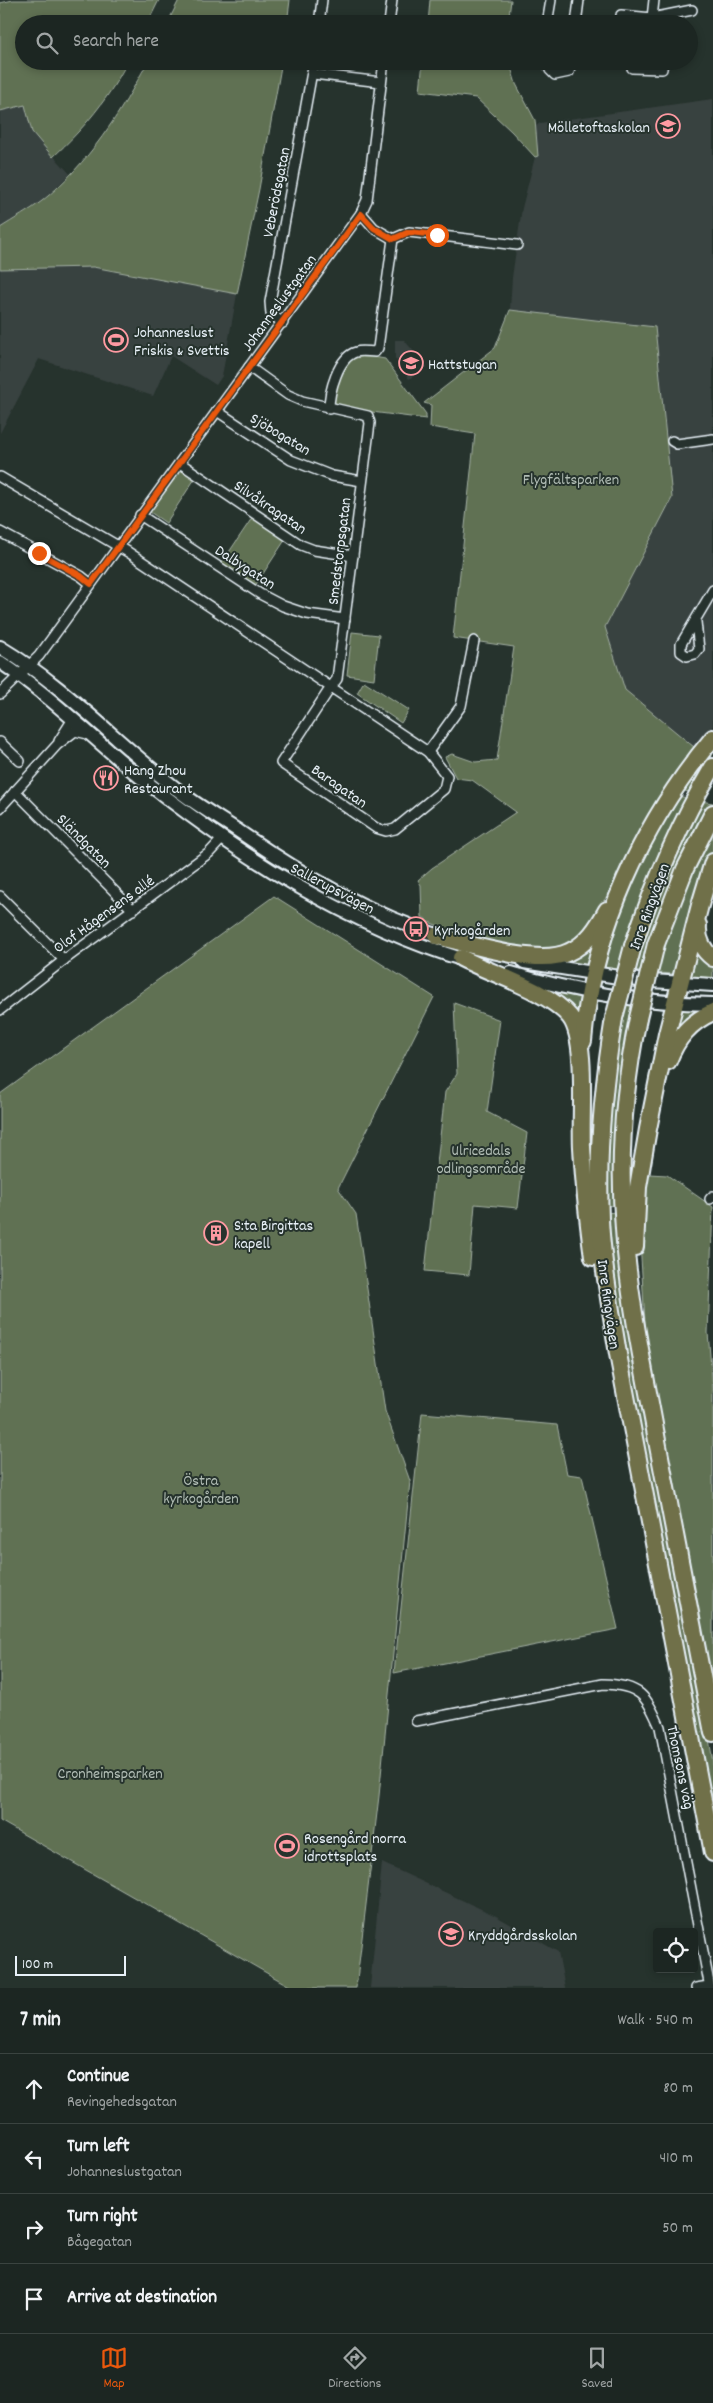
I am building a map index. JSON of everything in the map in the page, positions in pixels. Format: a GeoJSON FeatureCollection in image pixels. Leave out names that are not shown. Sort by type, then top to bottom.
{"type":"FeatureCollection","features":[{"type":"Feature","properties":{"kind":"highway"},"geometry":{"type":"LineString","coordinates":[[437,936],[520,955],[542,958],[558,957],[578,947],[591,935],[622,884],[640,844],[662,806],[685,772],[713,738]]}},
{"type":"Feature","properties":{"kind":"highway","name":"Inre Ringvägen"},"geometry":{"type":"LineString","coordinates":[[713,767],[658,874],[632,946],[614,1018],[602,1112],[600,1220],[606,1278],[618,1354],[713,1853]]}},
{"type":"Feature","properties":{"kind":"highway","name":"Inre Ringvägen"},"geometry":{"type":"LineString","coordinates":[[713,813],[685,869],[656,944],[638,1018],[625,1103],[622,1198],[630,1284],[640,1350],[713,1733]]}},
{"type":"Feature","properties":{"kind":"highway"},"geometry":{"type":"LineString","coordinates":[[640,1350],[635,1280],[635,1217],[644,1149],[680,984],[713,862]]}},
{"type":"Feature","properties":{"kind":"highway"},"geometry":{"type":"LineString","coordinates":[[581,1070],[585,1016],[590,993],[622,884]]}},
{"type":"Feature","properties":{"kind":"highway"},"geometry":{"type":"LineString","coordinates":[[700,905],[698,934],[702,947],[713,958]]}},
{"type":"Feature","properties":{"kind":"highway"},"geometry":{"type":"LineString","coordinates":[[460,958],[541,994],[570,1017],[578,1032],[581,1052],[582,1152],[590,1237],[613,1364],[636,1449]]}},
{"type":"Feature","properties":{"kind":"highway"},"geometry":{"type":"LineString","coordinates":[[657,1086],[673,1048],[682,1034],[693,1023],[713,1012]]}},
{"type":"Feature","properties":{"kind":"main road","name":"Sallerupsvägen"},"geometry":{"type":"LineString","coordinates":[[0,647],[29,666],[184,794],[305,876],[355,902],[437,936],[519,961],[595,974],[680,984],[713,985]]}},
{"type":"Feature","properties":{"kind":"main road","name":"Sallerupsvägen"},"geometry":{"type":"LineString","coordinates":[[0,662],[73,719],[139,776],[222,838],[260,865],[340,911],[379,929],[460,958],[530,979],[590,993],[676,1003],[713,1004]]}},
{"type":"Feature","properties":{"kind":"main road"},"geometry":{"type":"LineString","coordinates":[[73,719],[81,719],[117,745],[132,752]]}},
{"type":"Feature","properties":{"kind":"street"},"geometry":{"type":"LineString","coordinates":[[320,15],[322,0]]}},
{"type":"Feature","properties":{"kind":"street"},"geometry":{"type":"LineString","coordinates":[[390,15],[392,0]]}},
{"type":"Feature","properties":{"kind":"street"},"geometry":{"type":"LineString","coordinates":[[548,15],[550,0]]}},
{"type":"Feature","properties":{"kind":"street"},"geometry":{"type":"LineString","coordinates":[[577,15],[579,0]]}},
{"type":"Feature","properties":{"kind":"street"},"geometry":{"type":"LineString","coordinates":[[652,15],[654,0]]}},
{"type":"Feature","properties":{"kind":"street"},"geometry":{"type":"LineString","coordinates":[[678,15],[692,10]]}},
{"type":"Feature","properties":{"kind":"street","name":"Veberödsgatan"},"geometry":{"type":"LineString","coordinates":[[282,323],[271,314],[270,302],[313,70]]}},
{"type":"Feature","properties":{"kind":"street","name":"Johanneslustgatan"},"geometry":{"type":"LineString","coordinates":[[0,694],[41,653],[361,214],[367,200],[383,70]]}},
{"type":"Feature","properties":{"kind":"street"},"geometry":{"type":"LineString","coordinates":[[550,70],[554,75],[569,72],[570,70]]}},
{"type":"Feature","properties":{"kind":"street"},"geometry":{"type":"LineString","coordinates":[[313,74],[381,82]]}},
{"type":"Feature","properties":{"kind":"street"},"geometry":{"type":"LineString","coordinates":[[361,214],[374,228],[393,239]]}},
{"type":"Feature","properties":{"kind":"street"},"geometry":{"type":"LineString","coordinates":[[393,239],[409,232],[517,245]]}},
{"type":"Feature","properties":{"kind":"street"},"geometry":{"type":"LineString","coordinates":[[249,367],[288,395],[329,409],[329,391],[333,378],[350,355],[363,351],[376,352],[378,348],[393,239]]}},
{"type":"Feature","properties":{"kind":"street","name":"Smedstorpsgatan"},"geometry":{"type":"LineString","coordinates":[[329,409],[368,416],[370,423],[337,678],[331,687]]}},
{"type":"Feature","properties":{"kind":"street","name":"Sjöbogatan"},"geometry":{"type":"LineString","coordinates":[[217,410],[291,460],[332,476],[362,481]]}},
{"type":"Feature","properties":{"kind":"street"},"geometry":{"type":"LineString","coordinates":[[672,441],[677,444],[713,439]]}},
{"type":"Feature","properties":{"kind":"street","name":"Silvåkragatan"},"geometry":{"type":"LineString","coordinates":[[180,463],[301,545],[314,550],[353,556]]}},
{"type":"Feature","properties":{"kind":"street"},"geometry":{"type":"LineString","coordinates":[[0,477],[118,546],[428,752],[461,706],[474,641]]}},
{"type":"Feature","properties":{"kind":"street","name":"Dalbygatan"},"geometry":{"type":"LineString","coordinates":[[140,515],[260,594],[283,606],[307,614],[345,619]]}},
{"type":"Feature","properties":{"kind":"street"},"geometry":{"type":"LineString","coordinates":[[0,532],[81,576],[91,584]]}},
{"type":"Feature","properties":{"kind":"street"},"geometry":{"type":"LineString","coordinates":[[696,622],[713,590]]}},
{"type":"Feature","properties":{"kind":"street","name":"Baragatan"},"geometry":{"type":"LineString","coordinates":[[331,687],[281,763],[376,828],[386,831],[395,829],[444,790],[447,776],[428,752]]}},
{"type":"Feature","properties":{"kind":"street"},"geometry":{"type":"LineString","coordinates":[[0,808],[57,745],[73,719]]}},
{"type":"Feature","properties":{"kind":"street"},"geometry":{"type":"LineString","coordinates":[[57,745],[75,732],[82,731],[91,735]]}},
{"type":"Feature","properties":{"kind":"street"},"geometry":{"type":"LineString","coordinates":[[0,742],[20,761]]}},
{"type":"Feature","properties":{"kind":"street","name":"Sländgatan"},"geometry":{"type":"LineString","coordinates":[[15,791],[133,910]]}},
{"type":"Feature","properties":{"kind":"street","name":"Olof Hågensens allé"},"geometry":{"type":"LineString","coordinates":[[0,1010],[64,960],[209,853],[222,838]]}},
{"type":"Feature","properties":{"kind":"street"},"geometry":{"type":"LineString","coordinates":[[0,896],[64,960]]}},
{"type":"Feature","properties":{"kind":"street","name":"Thomsons väg"},"geometry":{"type":"LineString","coordinates":[[416,1721],[603,1684],[616,1684],[638,1691],[649,1702],[660,1727],[710,1987]]}},
{"type":"Feature","properties":{"kind":"street"},"geometry":{"type":"LineString","coordinates":[[696,1988],[710,1987]]}},
{"type":"Feature","properties":{"kind":"shaded area"},"geometry":{"type":"Polygon","coordinates":[[[713,99],[713,726],[694,747],[625,690],[605,627],[672,498],[524,313],[510,310],[512,278],[522,208],[535,157],[538,156],[536,126],[540,123],[713,99]]]}},
{"type":"Feature","properties":{"kind":"shaded area"},"geometry":{"type":"Polygon","coordinates":[[[25,105],[32,132],[70,174],[42,201],[0,228],[0,111],[25,105]]]}},
{"type":"Feature","properties":{"kind":"shaded area"},"geometry":{"type":"Polygon","coordinates":[[[93,267],[237,294],[222,376],[216,385],[171,356],[153,396],[39,359],[0,433],[0,269],[93,267]]]}},
{"type":"Feature","properties":{"kind":"shaded area","name":"Hattstugan"},"geometry":{"type":"Polygon","coordinates":[[[395,340],[404,340],[427,367],[409,379],[395,358],[395,340]]]}},
{"type":"Feature","properties":{"kind":"shaded area","name":"Kryddgårdsskolan"},"geometry":{"type":"Polygon","coordinates":[[[382,1863],[496,1916],[558,1952],[565,1988],[370,1988],[382,1863]]]}},
{"type":"Feature","properties":{"kind":"green space"},"geometry":{"type":"Polygon","coordinates":[[[13,0],[159,0],[152,15],[15,15],[15,70],[123,70],[95,113],[53,157],[32,132],[25,105],[0,111],[0,3],[13,0]]]}},
{"type":"Feature","properties":{"kind":"green space"},"geometry":{"type":"Polygon","coordinates":[[[179,0],[290,0],[288,15],[172,15],[179,0]]]}},
{"type":"Feature","properties":{"kind":"green space"},"geometry":{"type":"Polygon","coordinates":[[[430,0],[511,0],[509,15],[429,15],[430,0]]]}},
{"type":"Feature","properties":{"kind":"green space"},"geometry":{"type":"Polygon","coordinates":[[[143,70],[280,70],[259,189],[237,294],[93,267],[0,269],[0,228],[42,201],[74,171],[102,137],[127,100],[143,70]]]}},
{"type":"Feature","properties":{"kind":"green space"},"geometry":{"type":"Polygon","coordinates":[[[422,70],[512,70],[516,84],[535,120],[538,156],[535,157],[476,98],[420,91],[422,70]]]}},
{"type":"Feature","properties":{"kind":"green space","name":"Flygfältsparken"},"geometry":{"type":"Polygon","coordinates":[[[510,310],[655,327],[672,498],[605,627],[625,690],[694,747],[652,809],[603,903],[580,938],[569,946],[529,952],[467,937],[426,921],[422,917],[421,885],[418,880],[432,868],[516,812],[472,780],[456,778],[445,757],[452,754],[475,762],[497,760],[514,647],[453,638],[475,434],[430,427],[431,405],[424,403],[495,348],[510,310]]]}},
{"type":"Feature","properties":{"kind":"green space"},"geometry":{"type":"Polygon","coordinates":[[[357,354],[385,359],[426,414],[426,419],[333,407],[336,385],[342,370],[351,358],[357,354]]]}},
{"type":"Feature","properties":{"kind":"green space"},"geometry":{"type":"Polygon","coordinates":[[[180,466],[196,477],[166,523],[150,512],[180,466]]]}},
{"type":"Feature","properties":{"kind":"green space"},"geometry":{"type":"Polygon","coordinates":[[[252,518],[285,540],[255,586],[221,564],[252,518]]]}},
{"type":"Feature","properties":{"kind":"green space"},"geometry":{"type":"Polygon","coordinates":[[[352,632],[379,635],[374,679],[347,675],[352,632]]]}},
{"type":"Feature","properties":{"kind":"green space"},"geometry":{"type":"Polygon","coordinates":[[[364,681],[409,710],[401,723],[357,693],[364,681]]]}},
{"type":"Feature","properties":{"kind":"green space"},"geometry":{"type":"Polygon","coordinates":[[[713,743],[713,754],[691,792],[677,790],[713,743]]]}},
{"type":"Feature","properties":{"kind":"green space"},"geometry":{"type":"Polygon","coordinates":[[[677,796],[688,798],[619,969],[601,967],[630,877],[677,796]]]}},
{"type":"Feature","properties":{"kind":"green space"},"geometry":{"type":"Polygon","coordinates":[[[700,801],[713,803],[699,828],[643,972],[631,971],[647,920],[700,801]]]}},
{"type":"Feature","properties":{"kind":"green space"},"geometry":{"type":"Polygon","coordinates":[[[713,827],[713,851],[696,900],[676,974],[656,973],[683,891],[713,827]]]}},
{"type":"Feature","properties":{"kind":"green space","name":"Östra kyrkogården"},"geometry":{"type":"Polygon","coordinates":[[[274,896],[434,997],[338,1188],[356,1214],[385,1411],[410,1481],[379,1796],[356,1988],[293,1988],[0,1821],[0,1094],[274,896]]]}},
{"type":"Feature","properties":{"kind":"green space"},"geometry":{"type":"Polygon","coordinates":[[[594,937],[593,968],[573,966],[557,960],[594,937]]]}},
{"type":"Feature","properties":{"kind":"green space"},"geometry":{"type":"Polygon","coordinates":[[[696,943],[713,962],[713,979],[687,977],[696,943]]]}},
{"type":"Feature","properties":{"kind":"green space"},"geometry":{"type":"Polygon","coordinates":[[[538,988],[585,999],[580,1028],[538,988]]]}},
{"type":"Feature","properties":{"kind":"green space","name":"Ulricedals odlingsområde"},"geometry":{"type":"Polygon","coordinates":[[[454,1003],[500,1020],[487,1112],[527,1133],[518,1208],[475,1204],[469,1275],[425,1271],[445,1092],[457,1074],[454,1003]]]}},
{"type":"Feature","properties":{"kind":"green space"},"geometry":{"type":"Polygon","coordinates":[[[624,1003],[636,1004],[618,1205],[606,1206],[608,1103],[624,1003]]]}},
{"type":"Feature","properties":{"kind":"green space"},"geometry":{"type":"Polygon","coordinates":[[[713,1008],[670,1046],[678,1009],[713,1008]]]}},
{"type":"Feature","properties":{"kind":"green space"},"geometry":{"type":"Polygon","coordinates":[[[649,1174],[667,1175],[713,1207],[708,1333],[713,1389],[713,1694],[646,1338],[639,1226],[649,1174]]]}},
{"type":"Feature","properties":{"kind":"green space"},"geometry":{"type":"Polygon","coordinates":[[[617,1212],[713,1762],[713,1819],[621,1343],[605,1213],[617,1212]]]}},
{"type":"Feature","properties":{"kind":"green space"},"geometry":{"type":"Polygon","coordinates":[[[422,1413],[557,1425],[567,1474],[582,1476],[618,1629],[394,1673],[422,1413]]]}},
{"type":"Feature","properties":{"kind":"place","name":"Mölletoftaskolan"},"geometry":{"type":"Point","coordinates":[668,126]}},
{"type":"Feature","properties":{"kind":"place","name":"Johanneslust Friskis & Svettis"},"geometry":{"type":"Point","coordinates":[116,340]}},
{"type":"Feature","properties":{"kind":"place","name":"Hattstugan"},"geometry":{"type":"Point","coordinates":[411,363]}},
{"type":"Feature","properties":{"kind":"place","name":"Hang Zhou Restaurant"},"geometry":{"type":"Point","coordinates":[106,778]}},
{"type":"Feature","properties":{"kind":"place","name":"Kyrkogården"},"geometry":{"type":"Point","coordinates":[416,929]}},
{"type":"Feature","properties":{"kind":"place","name":"S:ta Birgittas kapell"},"geometry":{"type":"Point","coordinates":[216,1233]}},
{"type":"Feature","properties":{"kind":"place","name":"Rosengård norra idrottsplats"},"geometry":{"type":"Point","coordinates":[287,1846]}},
{"type":"Feature","properties":{"kind":"place","name":"Kryddgårdsskolan"},"geometry":{"type":"Point","coordinates":[451,1934]}},
{"type":"Feature","properties":{"kind":"route"},"geometry":{"type":"LineString","coordinates":[[39,553],[81,576],[91,584],[361,214],[374,228],[393,239],[409,232],[437,235]]}},
{"type":"Feature","properties":{"kind":"park label","name":"Cronheimsparken"},"geometry":{"type":"Point","coordinates":[110,1772]}}]}
